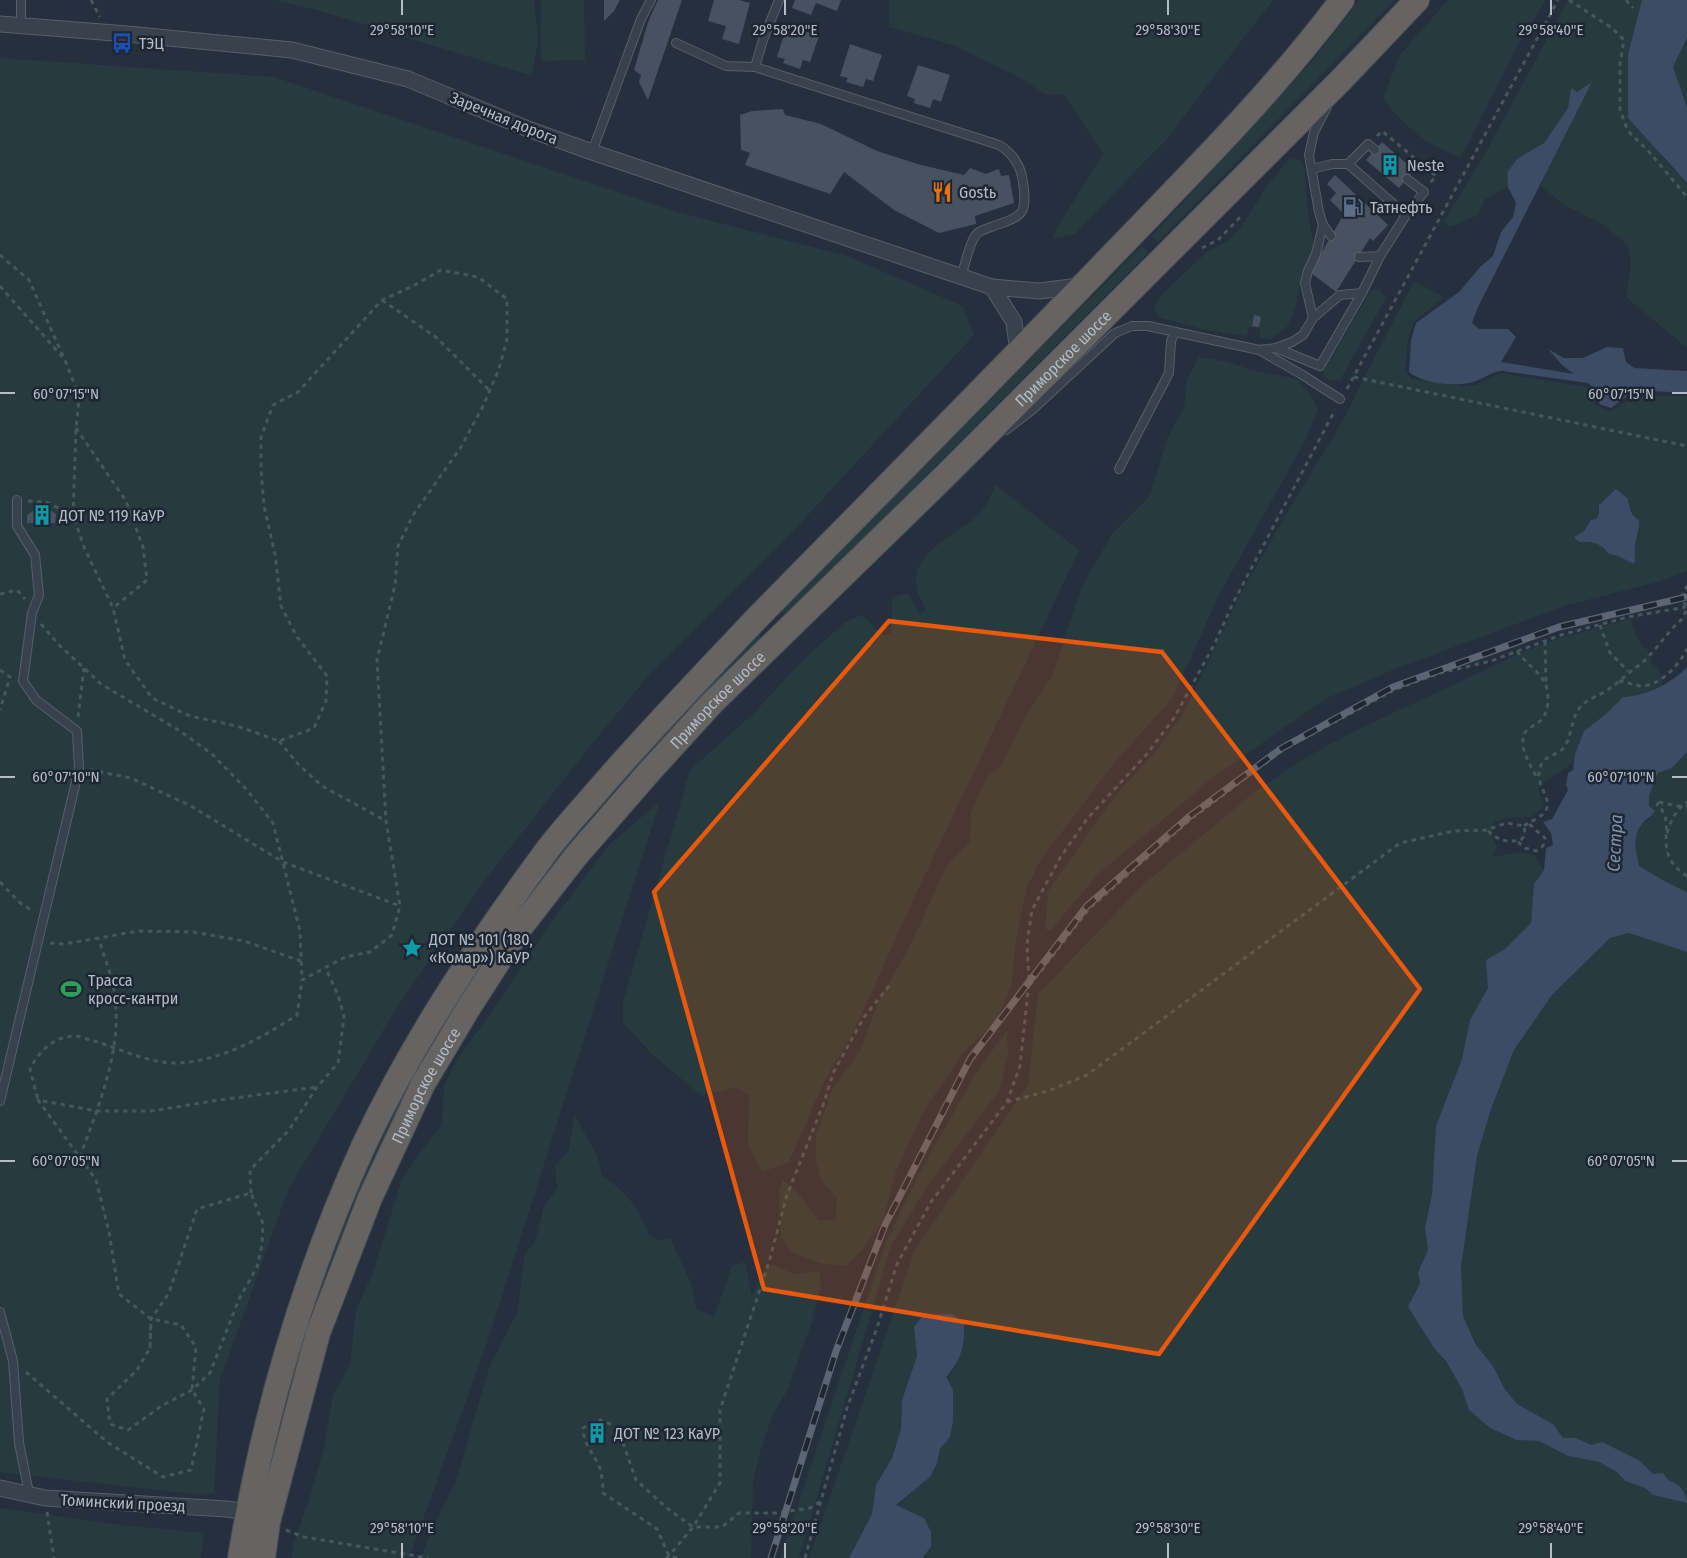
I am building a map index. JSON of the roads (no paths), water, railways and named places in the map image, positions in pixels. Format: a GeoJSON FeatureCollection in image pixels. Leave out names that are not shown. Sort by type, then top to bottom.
{"type":"FeatureCollection","features":[{"type":"Feature","properties":{"kind":"highway","name":"Приморское шоссе"},"geometry":{"type":"LineString","coordinates":[[263,1558],[258,1517],[293,1329],[344,1194],[364,1146],[397,1080],[449,992],[551,844],[651,730],[1257,103],[1312,40],[1342,0]]}},
{"type":"Feature","properties":{"kind":"highway","name":"Приморское шоссе"},"geometry":{"type":"LineString","coordinates":[[240,1558],[258,1517],[318,1334],[370,1198],[423,1084],[520,928],[576,856],[712,703],[945,476],[1342,79],[1417,0]]}},
{"type":"Feature","properties":{"kind":"highway"},"geometry":{"type":"LineString","coordinates":[[761,615],[782,636]]}},
{"type":"Feature","properties":{"kind":"street","name":"Заречная дорога"},"geometry":{"type":"LineString","coordinates":[[0,24],[292,50],[408,79],[528,129],[592,152],[992,287],[1039,291],[1083,285]]}},
{"type":"Feature","properties":{"kind":"street"},"geometry":{"type":"LineString","coordinates":[[992,287],[1014,322],[1017,353]]}},
{"type":"Feature","properties":{"kind":"street","name":"Томинский проезд"},"geometry":{"type":"LineString","coordinates":[[0,1488],[45,1498],[226,1509],[258,1517]]}},
{"type":"Feature","properties":{"kind":"lane"},"geometry":{"type":"LineString","coordinates":[[21,0],[21,25]]}},
{"type":"Feature","properties":{"kind":"lane"},"geometry":{"type":"LineString","coordinates":[[592,152],[641,19],[651,0]]}},
{"type":"Feature","properties":{"kind":"lane"},"geometry":{"type":"LineString","coordinates":[[755,67],[779,0]]}},
{"type":"Feature","properties":{"kind":"lane"},"geometry":{"type":"LineString","coordinates":[[676,43],[726,66],[755,67],[999,145],[1009,151],[1021,169],[1024,210],[1017,217],[976,235],[961,276]]}},
{"type":"Feature","properties":{"kind":"lane"},"geometry":{"type":"LineString","coordinates":[[1313,318],[1305,283],[1316,254],[1323,225],[1309,154],[1314,132],[1342,79]]}},
{"type":"Feature","properties":{"kind":"lane"},"geometry":{"type":"LineString","coordinates":[[1312,169],[1332,164],[1348,164],[1372,147]]}},
{"type":"Feature","properties":{"kind":"lane"},"geometry":{"type":"LineString","coordinates":[[1348,164],[1406,215]]}},
{"type":"Feature","properties":{"kind":"lane"},"geometry":{"type":"LineString","coordinates":[[1276,348],[1320,366],[1362,293],[1380,256],[1406,215],[1424,192],[1407,178]]}},
{"type":"Feature","properties":{"kind":"lane"},"geometry":{"type":"LineString","coordinates":[[1323,225],[1331,236]]}},
{"type":"Feature","properties":{"kind":"lane"},"geometry":{"type":"LineString","coordinates":[[1359,257],[1380,256]]}},
{"type":"Feature","properties":{"kind":"lane"},"geometry":{"type":"LineString","coordinates":[[1259,350],[1276,348],[1292,342],[1303,335],[1313,318],[1341,295],[1362,293]]}},
{"type":"Feature","properties":{"kind":"lane"},"geometry":{"type":"LineString","coordinates":[[945,476],[1032,410],[1115,333],[1132,326],[1148,326],[1259,350],[1340,399]]}},
{"type":"Feature","properties":{"kind":"lane"},"geometry":{"type":"LineString","coordinates":[[1119,470],[1169,373],[1171,341],[1175,332]]}},
{"type":"Feature","properties":{"kind":"lane"},"geometry":{"type":"LineString","coordinates":[[0,1101],[79,769],[76,731],[36,700],[22,681],[32,613],[39,595],[35,555],[17,525],[17,500]]}},
{"type":"Feature","properties":{"kind":"lane"},"geometry":{"type":"LineString","coordinates":[[0,1312],[13,1361],[19,1443],[29,1493]]}},
{"type":"Feature","properties":{"kind":"water"},"geometry":{"type":"Polygon","coordinates":[[[1642,0],[1687,0],[1687,38],[1673,67],[1687,107],[1687,183],[1628,118],[1628,55],[1642,0]]]}},
{"type":"Feature","properties":{"kind":"water"},"geometry":{"type":"Polygon","coordinates":[[[1592,82],[1472,323],[1479,329],[1508,329],[1516,337],[1501,362],[1574,374],[1562,365],[1548,349],[1564,358],[1583,358],[1607,347],[1623,348],[1626,362],[1634,368],[1687,371],[1687,393],[1635,390],[1611,408],[1599,404],[1601,394],[1588,383],[1503,371],[1495,372],[1473,382],[1457,384],[1431,382],[1415,376],[1409,372],[1411,340],[1416,323],[1459,292],[1481,266],[1493,256],[1501,232],[1513,217],[1516,203],[1508,187],[1507,173],[1517,159],[1544,143],[1568,108],[1571,88],[1577,92],[1592,82]]]}},
{"type":"Feature","properties":{"kind":"water"},"geometry":{"type":"Polygon","coordinates":[[[1616,489],[1627,498],[1632,514],[1639,521],[1634,564],[1609,554],[1596,544],[1579,542],[1574,537],[1584,531],[1591,520],[1596,519],[1599,505],[1616,489]]]}},
{"type":"Feature","properties":{"kind":"water","name":"Сестра"},"geometry":{"type":"Polygon","coordinates":[[[1687,667],[1687,752],[1672,768],[1658,773],[1649,796],[1649,806],[1655,811],[1639,829],[1636,844],[1639,866],[1687,892],[1687,952],[1629,933],[1610,938],[1552,995],[1514,1050],[1491,1109],[1477,1156],[1461,1267],[1463,1316],[1476,1345],[1493,1366],[1504,1388],[1517,1404],[1553,1424],[1563,1438],[1576,1438],[1591,1445],[1602,1442],[1640,1461],[1653,1474],[1663,1473],[1669,1481],[1682,1489],[1687,1503],[1653,1495],[1645,1488],[1625,1481],[1617,1472],[1599,1462],[1568,1456],[1539,1441],[1517,1440],[1490,1428],[1469,1410],[1462,1389],[1446,1361],[1434,1348],[1408,1307],[1420,1283],[1418,1272],[1428,1250],[1425,1227],[1432,1195],[1436,1126],[1462,1059],[1470,1020],[1488,988],[1486,960],[1505,949],[1531,923],[1534,884],[1544,870],[1546,848],[1553,845],[1551,833],[1543,822],[1552,819],[1568,790],[1566,785],[1568,773],[1573,770],[1575,754],[1584,731],[1623,697],[1658,688],[1687,667]]]}},
{"type":"Feature","properties":{"kind":"water"},"geometry":{"type":"Polygon","coordinates":[[[953,1314],[964,1324],[964,1332],[959,1359],[946,1377],[953,1390],[953,1421],[950,1437],[940,1449],[937,1463],[930,1477],[896,1505],[924,1518],[931,1532],[931,1547],[922,1558],[849,1558],[872,1514],[876,1485],[892,1458],[901,1429],[902,1400],[917,1356],[914,1327],[923,1315],[953,1314]]]}},
{"type":"Feature","properties":{"kind":"railway"},"geometry":{"type":"LineString","coordinates":[[771,1558],[836,1351],[885,1225],[970,1059],[1087,906],[1190,816],[1282,748],[1393,687],[1559,627],[1687,597]]}},
{"type":"Feature","properties":{"kind":"place","name":"ТЭЦ"},"geometry":{"type":"Point","coordinates":[122,43]}},
{"type":"Feature","properties":{"kind":"place","name":"Neste"},"geometry":{"type":"Point","coordinates":[1390,165]}},
{"type":"Feature","properties":{"kind":"place","name":"Gostь"},"geometry":{"type":"Point","coordinates":[942,192]}},
{"type":"Feature","properties":{"kind":"place","name":"Татнефть"},"geometry":{"type":"Point","coordinates":[1353,207]}},
{"type":"Feature","properties":{"kind":"place","name":"ДОТ № 119 КаУР"},"geometry":{"type":"Point","coordinates":[42,515]}},
{"type":"Feature","properties":{"kind":"place","name":"ДОТ № 101 (180, «Комар») КаУР"},"geometry":{"type":"Point","coordinates":[412,948]}},
{"type":"Feature","properties":{"kind":"place","name":"Трасса кросс-кантри"},"geometry":{"type":"Point","coordinates":[71,989]}},
{"type":"Feature","properties":{"kind":"place","name":"ДОТ № 123 КаУР"},"geometry":{"type":"Point","coordinates":[597,1433]}}]}
